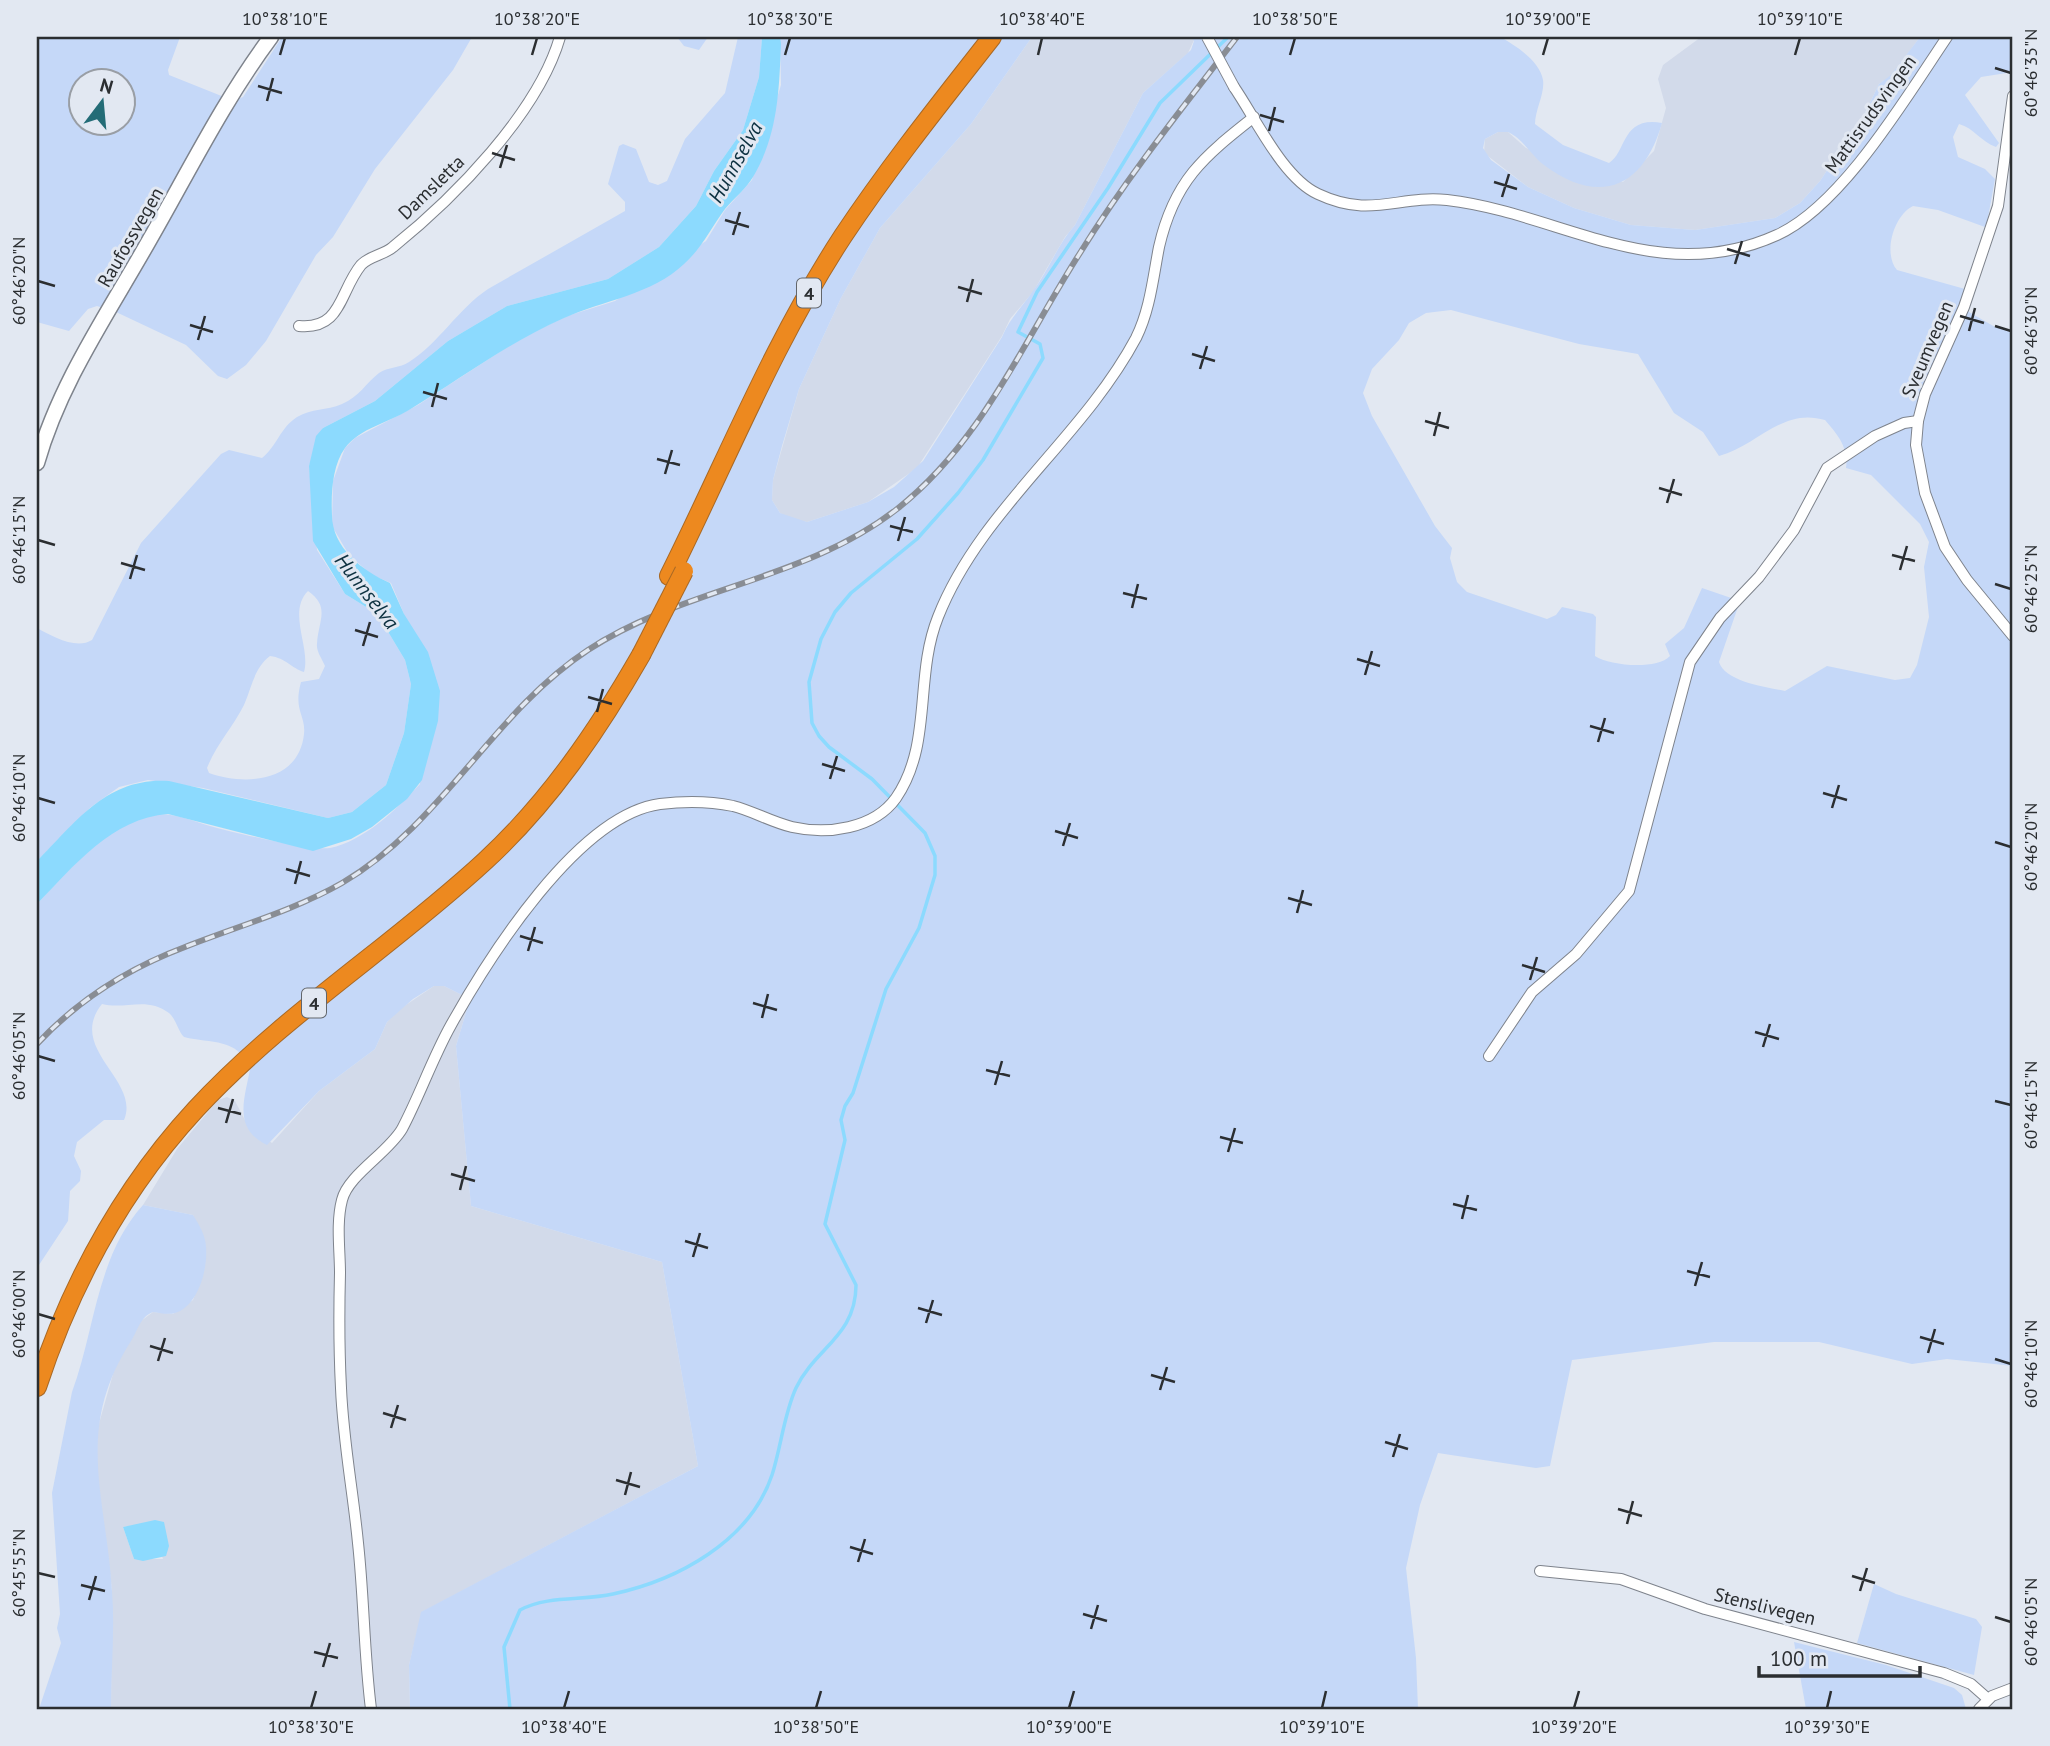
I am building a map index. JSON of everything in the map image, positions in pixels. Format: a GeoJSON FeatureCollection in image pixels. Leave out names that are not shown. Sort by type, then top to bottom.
{"type":"FeatureCollection","features":[{"type":"Feature","properties":{"kind":"highway","name":"4"},"geometry":{"type":"LineString","coordinates":[[676,573],[770,366],[843,237],[948,91],[992,37]]}},
{"type":"Feature","properties":{"kind":"highway","name":"4"},"geometry":{"type":"LineString","coordinates":[[37,1387],[58,1327],[88,1261],[127,1196],[195,1110],[251,1055],[487,859],[576,757],[634,657],[766,396],[827,285],[893,183],[1005,37]]}},
{"type":"Feature","properties":{"kind":"highway","name":"4"},"geometry":{"type":"LineString","coordinates":[[37,1351],[62,1288],[91,1233],[118,1190],[163,1130],[253,1038],[479,853],[548,777],[634,657]]}},
{"type":"Feature","properties":{"kind":"main road","name":"Raufossvegen"},"geometry":{"type":"LineString","coordinates":[[37,463],[61,396],[86,349],[211,130],[271,37]]}},
{"type":"Feature","properties":{"kind":"street","name":"Damsletta"},"geometry":{"type":"LineString","coordinates":[[299,326],[313,328],[326,323],[362,263],[391,249],[468,177],[506,134],[532,96],[560,37]]}},
{"type":"Feature","properties":{"kind":"street","name":"Mattisrudsvingen"},"geometry":{"type":"LineString","coordinates":[[1207,37],[1234,87],[1295,179],[1316,193],[1344,204],[1373,207],[1446,200],[1477,206],[1635,250],[1693,253],[1738,248],[1776,235],[1799,222],[1828,199],[1850,175],[1947,37]]}},
{"type":"Feature","properties":{"kind":"street","name":"Sveumvegen"},"geometry":{"type":"LineString","coordinates":[[2013,96],[1998,206],[1974,278],[1930,381],[1918,421],[1917,458],[1938,532],[1956,565],[2013,636]]}},
{"type":"Feature","properties":{"kind":"street"},"geometry":{"type":"LineString","coordinates":[[371,1709],[360,1559],[341,1387],[340,1225],[345,1192],[397,1136],[448,1030],[478,981],[556,872],[593,836],[622,816],[655,805],[699,802],[733,806],[792,827],[831,831],[869,821],[891,805],[909,777],[917,754],[924,667],[937,620],[965,561],[1087,412],[1132,344],[1148,305],[1160,243],[1181,184],[1205,156],[1254,117]]}},
{"type":"Feature","properties":{"kind":"street"},"geometry":{"type":"LineString","coordinates":[[1489,1056],[1532,992],[1576,954],[1629,891],[1690,662],[1720,618],[1759,577],[1794,530],[1827,468],[1875,436],[1904,423],[1918,421]]}},
{"type":"Feature","properties":{"kind":"street","name":"Stenslivegen"},"geometry":{"type":"LineString","coordinates":[[1540,1571],[1632,1582],[1705,1609],[1944,1673],[1971,1684],[1988,1699]]}},
{"type":"Feature","properties":{"kind":"street"},"geometry":{"type":"LineString","coordinates":[[1979,1709],[1988,1699],[2013,1688]]}},
{"type":"Feature","properties":{"kind":"shaded area"},"geometry":{"type":"Polygon","coordinates":[[[37,37],[180,37],[168,70],[169,75],[234,101],[243,97],[282,37],[472,37],[453,70],[375,169],[333,237],[316,255],[266,341],[246,365],[227,379],[218,376],[186,345],[116,312],[97,306],[88,309],[69,331],[37,322],[37,37]]]}},
{"type":"Feature","properties":{"kind":"shaded area"},"geometry":{"type":"Polygon","coordinates":[[[677,37],[708,37],[699,50],[684,46],[677,37]]]}},
{"type":"Feature","properties":{"kind":"shaded area"},"geometry":{"type":"Polygon","coordinates":[[[738,37],[762,37],[759,77],[743,130],[714,171],[696,206],[659,247],[608,279],[507,306],[448,341],[375,401],[323,428],[309,466],[317,550],[345,594],[371,610],[384,625],[405,660],[411,684],[404,733],[386,785],[352,812],[328,818],[203,788],[148,780],[119,787],[91,807],[37,861],[37,628],[72,643],[92,640],[141,543],[221,454],[229,450],[262,458],[286,426],[297,417],[348,401],[379,373],[405,364],[420,354],[467,306],[488,289],[625,211],[625,202],[608,184],[619,146],[623,144],[636,149],[649,182],[658,185],[667,181],[685,139],[725,93],[738,37]],[[308,591],[300,609],[299,620],[305,652],[304,672],[276,657],[270,656],[265,661],[257,672],[240,713],[207,768],[209,773],[239,779],[268,776],[282,771],[300,750],[304,734],[298,700],[301,682],[319,679],[325,666],[317,647],[321,609],[315,597],[308,591]]]}},
{"type":"Feature","properties":{"kind":"shaded area"},"geometry":{"type":"Polygon","coordinates":[[[780,37],[1032,37],[971,124],[880,228],[841,298],[799,389],[773,480],[772,500],[780,513],[807,522],[868,502],[894,487],[923,461],[1075,225],[1143,93],[1191,50],[1194,41],[1191,37],[1500,37],[1519,49],[1537,66],[1543,85],[1535,124],[1563,145],[1609,163],[1632,130],[1649,122],[1662,123],[1644,162],[1632,175],[1617,184],[1601,187],[1564,178],[1544,165],[1518,138],[1508,132],[1498,132],[1485,139],[1483,148],[1491,160],[1528,187],[1574,208],[1631,225],[1695,230],[1775,218],[1800,203],[1820,181],[1866,111],[1879,84],[1891,75],[1920,37],[2013,37],[2013,72],[1981,77],[1965,95],[1999,143],[1996,147],[1991,145],[1959,124],[1953,137],[1958,157],[1985,169],[1995,179],[1985,227],[1938,210],[1913,206],[1895,226],[1891,255],[1897,270],[1965,289],[1966,308],[1969,312],[1995,327],[2013,332],[2013,1366],[1947,1359],[1912,1364],[1819,1342],[1714,1342],[1572,1360],[1550,1466],[1536,1468],[1438,1453],[1420,1505],[1406,1568],[1416,1658],[1418,1709],[410,1709],[409,1665],[421,1612],[698,1466],[662,1262],[471,1206],[456,1046],[470,999],[444,986],[434,986],[413,999],[387,1022],[375,1049],[319,1091],[267,1145],[256,1138],[245,1121],[244,1101],[250,1069],[238,1051],[223,1044],[184,1037],[169,1013],[161,1008],[144,1004],[102,1004],[93,1020],[93,1035],[98,1050],[123,1091],[126,1105],[124,1120],[104,1120],[77,1142],[74,1156],[81,1171],[80,1181],[70,1191],[68,1221],[37,1268],[37,904],[87,852],[116,830],[148,816],[171,815],[270,840],[306,847],[330,848],[355,839],[367,831],[420,784],[404,614],[391,583],[372,575],[349,555],[332,526],[333,481],[345,448],[355,438],[418,405],[521,338],[567,316],[615,301],[706,241],[725,210],[752,180],[781,85],[780,37]],[[1451,310],[1426,313],[1409,323],[1399,340],[1372,369],[1363,393],[1372,416],[1435,526],[1452,548],[1450,558],[1457,582],[1467,592],[1547,619],[1556,615],[1562,607],[1593,614],[1596,617],[1595,656],[1611,662],[1645,665],[1670,656],[1665,644],[1684,628],[1702,588],[1740,601],[1719,662],[1723,669],[1738,679],[1785,691],[1827,666],[1895,680],[1910,678],[1917,665],[1929,617],[1924,567],[1929,542],[1920,524],[1871,475],[1846,468],[1844,448],[1825,420],[1810,417],[1783,423],[1719,456],[1703,432],[1674,413],[1638,354],[1579,344],[1451,310]]]}},
{"type":"Feature","properties":{"kind":"shaded area"},"geometry":{"type":"Polygon","coordinates":[[[1032,37],[1191,37],[1194,40],[1188,53],[1143,93],[1075,225],[1033,292],[1010,319],[1002,336],[917,468],[868,502],[807,522],[788,518],[780,513],[772,500],[773,480],[799,389],[841,298],[880,228],[971,124],[1032,37]]]}},
{"type":"Feature","properties":{"kind":"shaded area"},"geometry":{"type":"Polygon","coordinates":[[[1701,37],[1920,37],[1891,76],[1879,84],[1866,111],[1820,181],[1800,203],[1775,218],[1695,230],[1631,225],[1574,208],[1528,187],[1484,153],[1485,139],[1498,132],[1508,132],[1526,148],[1623,182],[1654,151],[1666,108],[1658,79],[1663,65],[1701,37]]]}},
{"type":"Feature","properties":{"kind":"shaded area"},"geometry":{"type":"Polygon","coordinates":[[[434,986],[444,986],[470,999],[456,1046],[471,1206],[662,1262],[698,1466],[422,1612],[409,1665],[410,1709],[111,1709],[112,1589],[95,1457],[98,1427],[117,1360],[141,1321],[153,1312],[173,1314],[193,1300],[204,1270],[205,1242],[193,1215],[143,1205],[177,1149],[218,1100],[227,1097],[235,1101],[246,1122],[272,1143],[319,1091],[375,1049],[387,1022],[397,1011],[434,986]],[[150,1523],[123,1527],[134,1559],[163,1559],[150,1523]]]}},
{"type":"Feature","properties":{"kind":"shaded area"},"geometry":{"type":"Polygon","coordinates":[[[143,1205],[193,1215],[205,1240],[204,1271],[197,1293],[184,1309],[173,1314],[153,1312],[142,1320],[114,1373],[103,1404],[98,1434],[98,1463],[113,1606],[111,1709],[39,1709],[61,1643],[57,1628],[60,1614],[52,1493],[72,1392],[106,1271],[127,1225],[143,1205]]]}},
{"type":"Feature","properties":{"kind":"shaded area"},"geometry":{"type":"Polygon","coordinates":[[[1874,1584],[1896,1594],[1976,1619],[1982,1627],[1974,1675],[1857,1643],[1874,1584]]]}},
{"type":"Feature","properties":{"kind":"shaded area"},"geometry":{"type":"Polygon","coordinates":[[[1794,1642],[1886,1665],[1954,1688],[1962,1695],[1966,1709],[1806,1709],[1794,1642]]]}},
{"type":"Feature","properties":{"kind":"water","name":"Hunnselva"},"geometry":{"type":"Polygon","coordinates":[[[762,37],[780,37],[781,44],[776,112],[768,145],[750,181],[725,209],[690,258],[658,283],[564,318],[523,339],[401,415],[358,435],[341,455],[333,480],[332,498],[333,527],[337,537],[359,565],[390,583],[404,614],[428,652],[440,691],[438,721],[422,780],[407,799],[372,827],[351,839],[313,851],[168,814],[148,817],[129,824],[95,846],[37,904],[37,861],[95,804],[128,786],[169,781],[328,818],[352,812],[386,785],[404,733],[411,684],[405,660],[384,625],[371,610],[345,594],[313,541],[309,466],[316,436],[323,428],[375,401],[448,341],[507,306],[608,279],[659,247],[696,206],[714,171],[743,130],[759,77],[762,37]]]}},
{"type":"Feature","properties":{"kind":"water"},"geometry":{"type":"Polygon","coordinates":[[[155,1520],[164,1522],[169,1546],[166,1556],[143,1561],[134,1559],[123,1527],[155,1520]]]}},
{"type":"Feature","properties":{"kind":"waterway"},"geometry":{"type":"LineString","coordinates":[[510,1709],[504,1647],[520,1610],[542,1602],[602,1596],[638,1588],[686,1568],[729,1538],[762,1498],[772,1475],[788,1409],[796,1388],[849,1317],[856,1285],[825,1224],[845,1140],[841,1120],[853,1093],[886,989],[919,928],[935,875],[935,856],[925,833],[872,779],[829,747],[812,723],[809,682],[821,639],[835,612],[851,593],[917,539],[983,460],[1043,358],[1040,344],[1018,332],[1037,292],[1108,188],[1160,103],[1228,37]]}},
{"type":"Feature","properties":{"kind":"railway"},"geometry":{"type":"LineString","coordinates":[[37,1044],[70,1013],[124,975],[164,955],[304,902],[342,883],[378,859],[410,831],[523,705],[554,676],[588,650],[625,629],[664,612],[823,553],[861,533],[897,509],[927,482],[977,422],[1098,225],[1156,143],[1237,37]]}}]}
